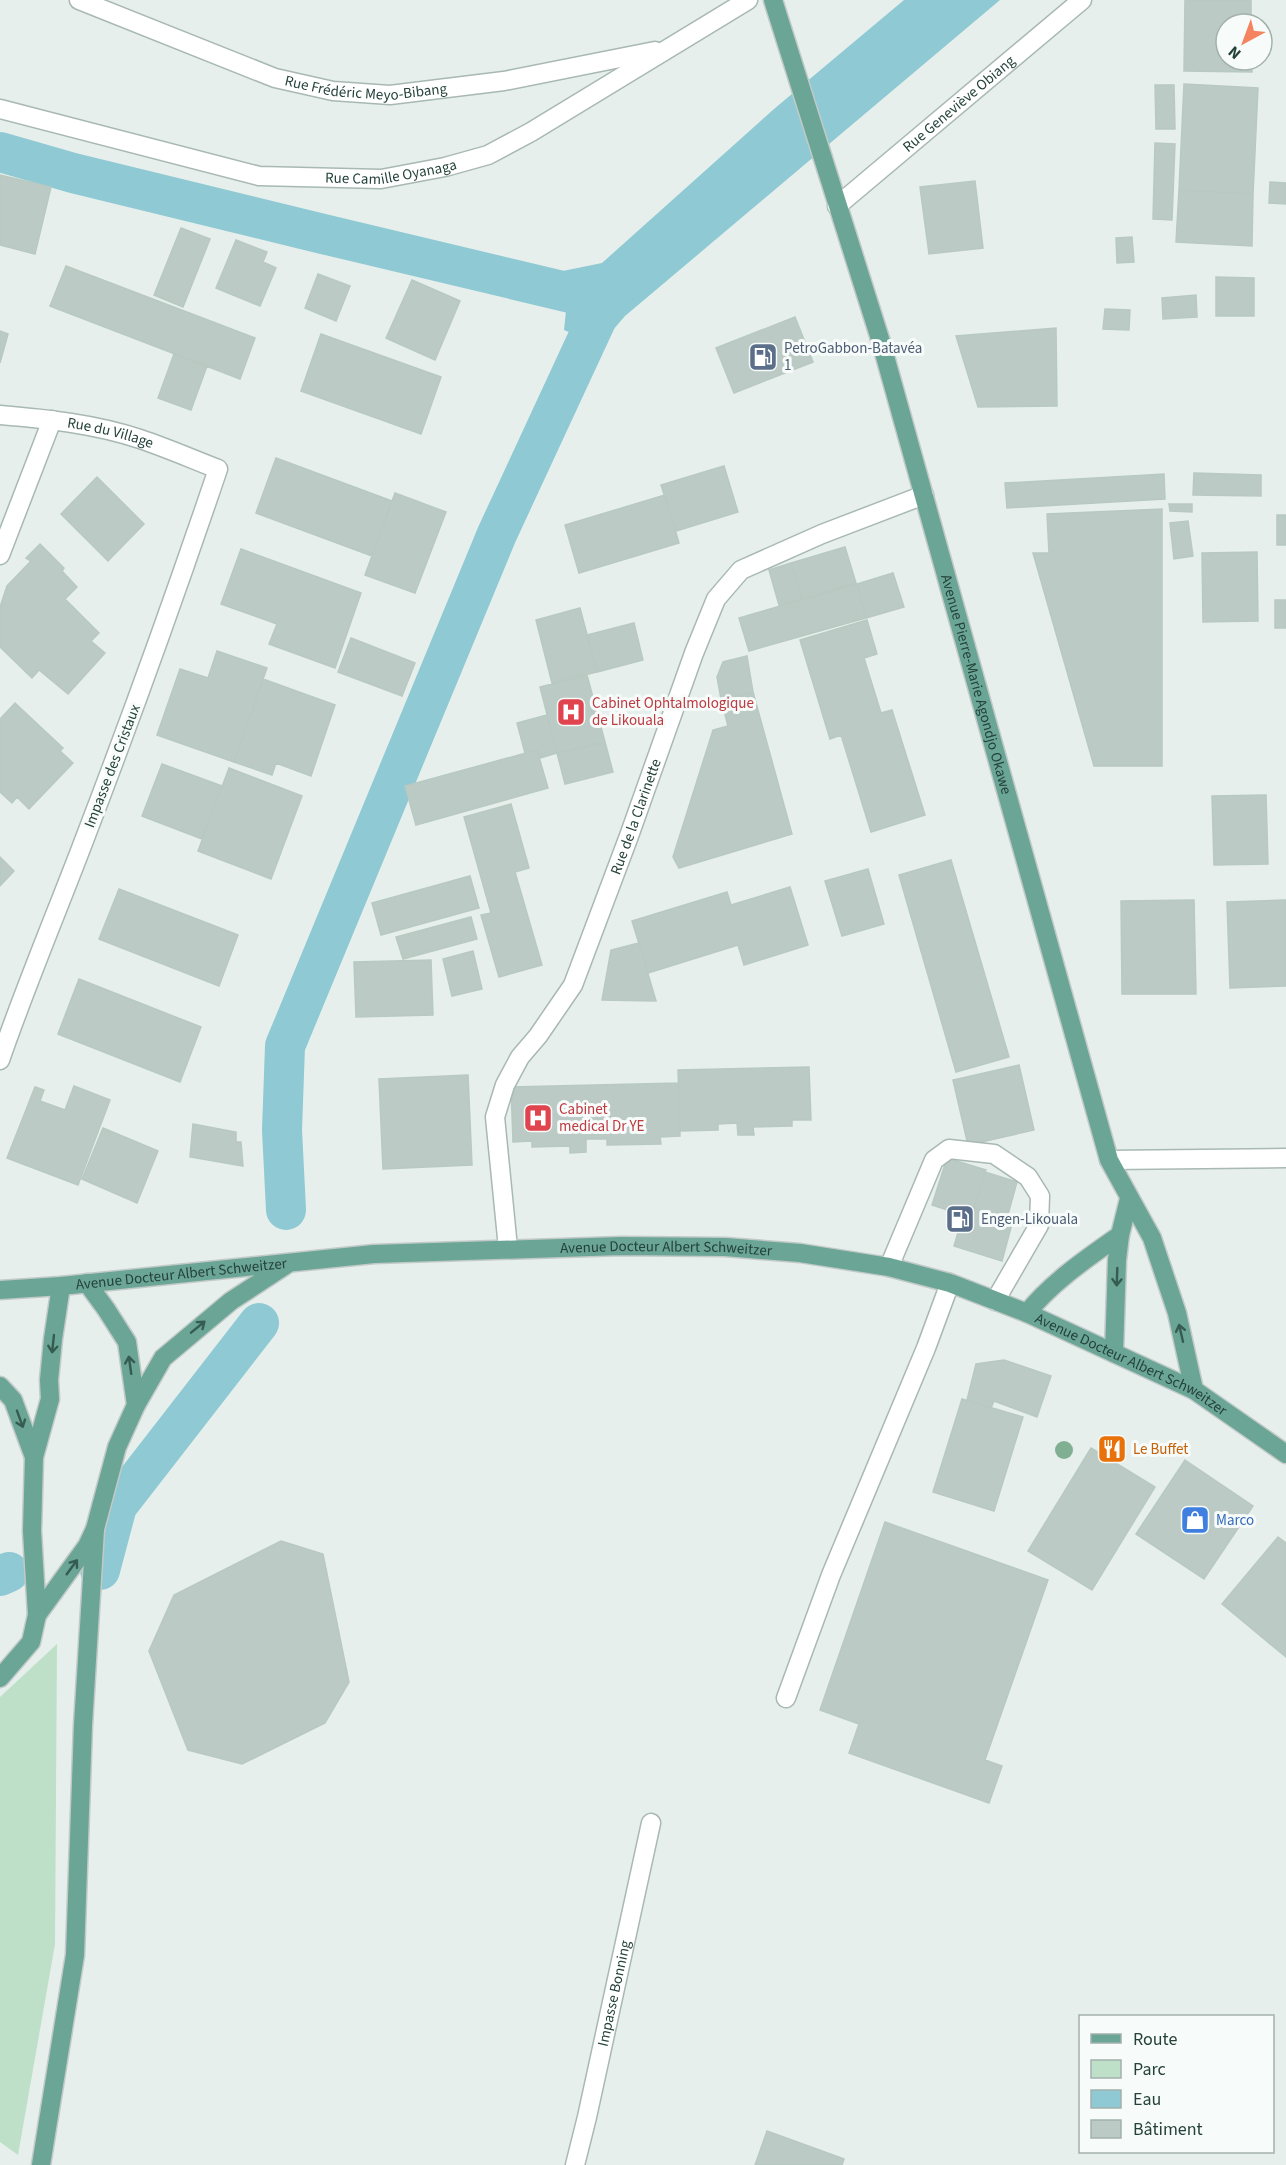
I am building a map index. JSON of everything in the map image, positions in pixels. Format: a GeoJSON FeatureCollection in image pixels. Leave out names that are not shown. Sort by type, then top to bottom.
{"type":"FeatureCollection","features":[{"type":"Feature","properties":{"kind":"main road","name":"Avenue Pierre-Marie Agondjo Okawe"},"geometry":{"type":"LineString","coordinates":[[773,0],[880,342],[1109,1160],[1152,1238],[1177,1312],[1194,1390]]}},
{"type":"Feature","properties":{"kind":"main road"},"geometry":{"type":"LineString","coordinates":[[1114,1353],[1120,1235],[1129,1199]]}},
{"type":"Feature","properties":{"kind":"main road"},"geometry":{"type":"LineString","coordinates":[[1028,1313],[1060,1278],[1120,1235]]}},
{"type":"Feature","properties":{"kind":"main road","name":"Avenue Docteur Albert Schweitzer"},"geometry":{"type":"LineString","coordinates":[[0,1290],[61,1286],[374,1254],[621,1246],[724,1247],[800,1253],[889,1267],[950,1283],[1028,1313],[1194,1390],[1286,1454]]}},
{"type":"Feature","properties":{"kind":"main road"},"geometry":{"type":"LineString","coordinates":[[37,1615],[87,1546],[95,1529],[117,1447],[136,1405],[163,1358],[231,1301],[288,1264]]}},
{"type":"Feature","properties":{"kind":"main road"},"geometry":{"type":"LineString","coordinates":[[87,1283],[127,1342],[136,1405]]}},
{"type":"Feature","properties":{"kind":"main road"},"geometry":{"type":"LineString","coordinates":[[0,1678],[31,1642],[37,1615],[32,1531],[34,1457],[50,1399],[49,1380],[61,1286]]}},
{"type":"Feature","properties":{"kind":"main road"},"geometry":{"type":"LineString","coordinates":[[0,1386],[13,1400],[34,1457]]}},
{"type":"Feature","properties":{"kind":"main road"},"geometry":{"type":"LineString","coordinates":[[41,2165],[75,1955],[83,1725],[95,1529]]}},
{"type":"Feature","properties":{"kind":"street","name":"Rue Frédéric Meyo-Bibang"},"geometry":{"type":"LineString","coordinates":[[79,0],[275,78],[333,91],[390,95],[492,83],[665,49]]}},
{"type":"Feature","properties":{"kind":"street","name":"Rue Camille Oyanaga"},"geometry":{"type":"LineString","coordinates":[[0,109],[259,176],[381,179],[444,167],[488,155],[531,132],[748,0]]}},
{"type":"Feature","properties":{"kind":"street","name":"Rue Geneviève Obiang"},"geometry":{"type":"LineString","coordinates":[[837,206],[1082,0]]}},
{"type":"Feature","properties":{"kind":"street","name":"Rue du Village"},"geometry":{"type":"LineString","coordinates":[[0,415],[52,420],[139,439],[218,469]]}},
{"type":"Feature","properties":{"kind":"street"},"geometry":{"type":"LineString","coordinates":[[0,555],[52,420]]}},
{"type":"Feature","properties":{"kind":"street","name":"Impasse des Cristaux"},"geometry":{"type":"LineString","coordinates":[[0,1060],[31,972],[88,832],[168,616],[218,469]]}},
{"type":"Feature","properties":{"kind":"street","name":"Rue de la Clarinette"},"geometry":{"type":"LineString","coordinates":[[508,1248],[495,1117],[505,1085],[520,1057],[538,1036],[573,985],[694,653],[716,599],[741,570],[822,534],[924,495]]}},
{"type":"Feature","properties":{"kind":"street"},"geometry":{"type":"LineString","coordinates":[[889,1267],[934,1160],[949,1149],[994,1154],[1028,1177],[1040,1196],[1039,1225],[995,1301]]}},
{"type":"Feature","properties":{"kind":"street"},"geometry":{"type":"LineString","coordinates":[[1109,1160],[1286,1158]]}},
{"type":"Feature","properties":{"kind":"street"},"geometry":{"type":"LineString","coordinates":[[786,1698],[831,1575],[926,1348],[950,1283]]}},
{"type":"Feature","properties":{"kind":"street","name":"Impasse Bonning"},"geometry":{"type":"LineString","coordinates":[[575,2165],[651,1823]]}},
{"type":"Feature","properties":{"kind":"green space"},"geometry":{"type":"Polygon","coordinates":[[[57,1644],[55,1944],[18,2155],[0,2142],[0,1697],[57,1644]]]}},
{"type":"Feature","properties":{"kind":"water"},"geometry":{"type":"Polygon","coordinates":[[[904,0],[1000,0],[625,316],[600,345],[564,330],[566,311],[541,303],[548,274],[602,263],[774,109],[904,0]]]}},
{"type":"Feature","properties":{"kind":"building"},"geometry":{"type":"Polygon","coordinates":[[[1185,0],[1251,0],[1251,12],[1214,12],[1214,71],[1184,71],[1185,0]]]}},
{"type":"Feature","properties":{"kind":"building"},"geometry":{"type":"Polygon","coordinates":[[[1184,84],[1258,88],[1253,194],[1179,190],[1184,84]]]}},
{"type":"Feature","properties":{"kind":"building"},"geometry":{"type":"Polygon","coordinates":[[[1155,85],[1174,85],[1175,129],[1156,129],[1155,85]]]}},
{"type":"Feature","properties":{"kind":"building"},"geometry":{"type":"Polygon","coordinates":[[[1155,143],[1175,144],[1172,220],[1153,219],[1155,143]]]}},
{"type":"Feature","properties":{"kind":"building"},"geometry":{"type":"Polygon","coordinates":[[[0,175],[51,187],[35,254],[0,245],[0,175]]]}},
{"type":"Feature","properties":{"kind":"building"},"geometry":{"type":"Polygon","coordinates":[[[975,181],[983,248],[929,254],[920,187],[975,181]]]}},
{"type":"Feature","properties":{"kind":"building"},"geometry":{"type":"Polygon","coordinates":[[[1270,182],[1286,183],[1286,204],[1269,203],[1270,182]]]}},
{"type":"Feature","properties":{"kind":"building"},"geometry":{"type":"Polygon","coordinates":[[[1179,190],[1253,194],[1252,246],[1176,242],[1179,190]]]}},
{"type":"Feature","properties":{"kind":"building"},"geometry":{"type":"Polygon","coordinates":[[[181,228],[210,239],[183,307],[154,295],[181,228]]]}},
{"type":"Feature","properties":{"kind":"building"},"geometry":{"type":"Polygon","coordinates":[[[1132,237],[1134,262],[1117,263],[1116,238],[1132,237]]]}},
{"type":"Feature","properties":{"kind":"building"},"geometry":{"type":"Polygon","coordinates":[[[236,240],[267,252],[263,262],[276,268],[260,306],[216,288],[236,240]]]}},
{"type":"Feature","properties":{"kind":"building"},"geometry":{"type":"Polygon","coordinates":[[[66,266],[255,338],[240,379],[50,306],[66,266]]]}},
{"type":"Feature","properties":{"kind":"building"},"geometry":{"type":"Polygon","coordinates":[[[318,274],[350,286],[336,321],[305,308],[318,274]]]}},
{"type":"Feature","properties":{"kind":"building"},"geometry":{"type":"Polygon","coordinates":[[[1216,277],[1254,278],[1254,316],[1216,316],[1216,277]]]}},
{"type":"Feature","properties":{"kind":"building"},"geometry":{"type":"Polygon","coordinates":[[[412,280],[460,301],[435,360],[386,338],[412,280]]]}},
{"type":"Feature","properties":{"kind":"building"},"geometry":{"type":"Polygon","coordinates":[[[1196,295],[1197,317],[1163,319],[1162,298],[1196,295]]]}},
{"type":"Feature","properties":{"kind":"building"},"geometry":{"type":"Polygon","coordinates":[[[1105,309],[1130,310],[1129,330],[1103,329],[1105,309]]]}},
{"type":"Feature","properties":{"kind":"building"},"geometry":{"type":"Polygon","coordinates":[[[795,317],[813,362],[734,393],[716,348],[795,317]]]}},
{"type":"Feature","properties":{"kind":"building"},"geometry":{"type":"Polygon","coordinates":[[[1056,328],[1057,406],[978,407],[956,336],[1056,328]]]}},
{"type":"Feature","properties":{"kind":"building"},"geometry":{"type":"Polygon","coordinates":[[[0,331],[8,334],[0,363],[0,331]]]}},
{"type":"Feature","properties":{"kind":"building"},"geometry":{"type":"Polygon","coordinates":[[[321,334],[441,377],[421,434],[301,391],[321,334]]]}},
{"type":"Feature","properties":{"kind":"building"},"geometry":{"type":"Polygon","coordinates":[[[174,354],[207,366],[191,410],[158,398],[174,354]]]}},
{"type":"Feature","properties":{"kind":"building"},"geometry":{"type":"Polygon","coordinates":[[[276,458],[392,501],[372,556],[256,513],[276,458]]]}},
{"type":"Feature","properties":{"kind":"building"},"geometry":{"type":"Polygon","coordinates":[[[724,466],[738,512],[676,531],[661,485],[724,466]]]}},
{"type":"Feature","properties":{"kind":"building"},"geometry":{"type":"Polygon","coordinates":[[[1194,473],[1261,475],[1261,496],[1193,495],[1194,473]]]}},
{"type":"Feature","properties":{"kind":"building"},"geometry":{"type":"Polygon","coordinates":[[[1164,474],[1165,499],[1007,508],[1005,483],[1164,474]]]}},
{"type":"Feature","properties":{"kind":"building"},"geometry":{"type":"Polygon","coordinates":[[[97,477],[144,524],[108,561],[61,514],[97,477]]]}},
{"type":"Feature","properties":{"kind":"building"},"geometry":{"type":"Polygon","coordinates":[[[395,493],[446,512],[415,593],[365,575],[395,493]]]}},
{"type":"Feature","properties":{"kind":"building"},"geometry":{"type":"Polygon","coordinates":[[[665,495],[679,543],[579,573],[565,525],[665,495]]]}},
{"type":"Feature","properties":{"kind":"building"},"geometry":{"type":"Polygon","coordinates":[[[1169,504],[1192,504],[1192,512],[1170,511],[1169,504]]]}},
{"type":"Feature","properties":{"kind":"building"},"geometry":{"type":"Polygon","coordinates":[[[1162,509],[1162,766],[1094,766],[1033,553],[1049,553],[1047,514],[1162,509]]]}},
{"type":"Feature","properties":{"kind":"building"},"geometry":{"type":"Polygon","coordinates":[[[1277,515],[1286,515],[1286,545],[1277,545],[1277,515]]]}},
{"type":"Feature","properties":{"kind":"building"},"geometry":{"type":"Polygon","coordinates":[[[1188,521],[1193,556],[1174,559],[1170,523],[1188,521]]]}},
{"type":"Feature","properties":{"kind":"building"},"geometry":{"type":"Polygon","coordinates":[[[40,544],[64,568],[62,571],[77,587],[65,599],[99,633],[91,641],[105,653],[68,694],[39,670],[32,678],[0,647],[0,607],[7,586],[31,561],[26,558],[40,544]]]}},
{"type":"Feature","properties":{"kind":"building"},"geometry":{"type":"Polygon","coordinates":[[[845,547],[856,583],[802,599],[791,563],[845,547]]]}},
{"type":"Feature","properties":{"kind":"building"},"geometry":{"type":"Polygon","coordinates":[[[241,549],[361,593],[335,668],[269,644],[277,624],[221,604],[241,549]]]}},
{"type":"Feature","properties":{"kind":"building"},"geometry":{"type":"Polygon","coordinates":[[[1257,552],[1258,621],[1203,622],[1202,553],[1257,552]]]}},
{"type":"Feature","properties":{"kind":"building"},"geometry":{"type":"Polygon","coordinates":[[[791,563],[802,599],[779,605],[769,570],[791,563]]]}},
{"type":"Feature","properties":{"kind":"building"},"geometry":{"type":"Polygon","coordinates":[[[893,573],[904,607],[866,618],[857,584],[893,573]]]}},
{"type":"Feature","properties":{"kind":"building"},"geometry":{"type":"Polygon","coordinates":[[[857,584],[866,618],[749,651],[739,618],[857,584]]]}},
{"type":"Feature","properties":{"kind":"building"},"geometry":{"type":"Polygon","coordinates":[[[1275,600],[1286,600],[1286,628],[1275,628],[1275,600]]]}},
{"type":"Feature","properties":{"kind":"building"},"geometry":{"type":"Polygon","coordinates":[[[580,608],[597,672],[552,683],[536,620],[580,608]]]}},
{"type":"Feature","properties":{"kind":"building"},"geometry":{"type":"Polygon","coordinates":[[[867,620],[877,654],[864,658],[881,713],[892,710],[925,815],[871,832],[841,735],[830,739],[800,640],[867,620]]]}},
{"type":"Feature","properties":{"kind":"building"},"geometry":{"type":"Polygon","coordinates":[[[634,623],[643,660],[597,672],[587,635],[634,623]]]}},
{"type":"Feature","properties":{"kind":"building"},"geometry":{"type":"Polygon","coordinates":[[[351,638],[415,663],[402,696],[338,672],[351,638]]]}},
{"type":"Feature","properties":{"kind":"building"},"geometry":{"type":"Polygon","coordinates":[[[217,651],[267,668],[234,762],[157,735],[180,669],[208,678],[217,651]]]}},
{"type":"Feature","properties":{"kind":"building"},"geometry":{"type":"Polygon","coordinates":[[[747,656],[753,692],[721,699],[717,677],[723,662],[747,656]]]}},
{"type":"Feature","properties":{"kind":"building","name":"Cabinet Ophtalmologique de Likouala"},"geometry":{"type":"Polygon","coordinates":[[[587,675],[605,742],[557,753],[540,687],[587,675]]]}},
{"type":"Feature","properties":{"kind":"building"},"geometry":{"type":"Polygon","coordinates":[[[263,679],[335,705],[311,776],[276,763],[272,775],[234,762],[263,679]]]}},
{"type":"Feature","properties":{"kind":"building"},"geometry":{"type":"Polygon","coordinates":[[[753,692],[792,834],[679,868],[673,857],[713,730],[728,726],[721,699],[753,692]]]}},
{"type":"Feature","properties":{"kind":"building"},"geometry":{"type":"Polygon","coordinates":[[[15,703],[63,748],[60,751],[73,763],[29,809],[17,797],[12,803],[0,792],[0,719],[15,703]]]}},
{"type":"Feature","properties":{"kind":"building"},"geometry":{"type":"Polygon","coordinates":[[[547,715],[557,753],[540,758],[537,750],[525,753],[517,723],[547,715]]]}},
{"type":"Feature","properties":{"kind":"building"},"geometry":{"type":"Polygon","coordinates":[[[605,742],[613,772],[565,784],[557,753],[605,742]]]}},
{"type":"Feature","properties":{"kind":"building"},"geometry":{"type":"Polygon","coordinates":[[[537,750],[548,788],[416,825],[405,786],[537,750]]]}},
{"type":"Feature","properties":{"kind":"building"},"geometry":{"type":"Polygon","coordinates":[[[162,764],[222,786],[202,839],[142,816],[162,764]]]}},
{"type":"Feature","properties":{"kind":"building"},"geometry":{"type":"Polygon","coordinates":[[[229,768],[302,796],[271,879],[198,851],[229,768]]]}},
{"type":"Feature","properties":{"kind":"building"},"geometry":{"type":"Polygon","coordinates":[[[1266,795],[1268,864],[1214,865],[1212,796],[1266,795]]]}},
{"type":"Feature","properties":{"kind":"building"},"geometry":{"type":"Polygon","coordinates":[[[511,804],[529,868],[515,872],[542,965],[499,977],[481,915],[491,913],[464,817],[511,804]]]}},
{"type":"Feature","properties":{"kind":"building"},"geometry":{"type":"Polygon","coordinates":[[[0,857],[14,871],[0,886],[0,857]]]}},
{"type":"Feature","properties":{"kind":"building"},"geometry":{"type":"Polygon","coordinates":[[[951,860],[1009,1057],[956,1072],[899,875],[951,860]]]}},
{"type":"Feature","properties":{"kind":"building"},"geometry":{"type":"Polygon","coordinates":[[[868,869],[884,924],[842,936],[825,881],[868,869]]]}},
{"type":"Feature","properties":{"kind":"building"},"geometry":{"type":"Polygon","coordinates":[[[470,876],[479,908],[381,935],[372,903],[470,876]]]}},
{"type":"Feature","properties":{"kind":"building"},"geometry":{"type":"Polygon","coordinates":[[[790,887],[808,945],[744,965],[738,945],[648,973],[632,921],[727,892],[731,905],[790,887]]]}},
{"type":"Feature","properties":{"kind":"building"},"geometry":{"type":"Polygon","coordinates":[[[119,889],[238,935],[219,986],[99,939],[119,889]]]}},
{"type":"Feature","properties":{"kind":"building"},"geometry":{"type":"Polygon","coordinates":[[[1194,900],[1196,994],[1122,994],[1121,901],[1194,900]]]}},
{"type":"Feature","properties":{"kind":"building"},"geometry":{"type":"Polygon","coordinates":[[[1286,900],[1286,986],[1230,988],[1227,902],[1286,900]]]}},
{"type":"Feature","properties":{"kind":"building"},"geometry":{"type":"Polygon","coordinates":[[[471,917],[477,939],[403,959],[396,937],[471,917]]]}},
{"type":"Feature","properties":{"kind":"building"},"geometry":{"type":"Polygon","coordinates":[[[639,943],[656,1001],[602,1000],[611,950],[639,943]]]}},
{"type":"Feature","properties":{"kind":"building"},"geometry":{"type":"Polygon","coordinates":[[[473,951],[482,989],[452,996],[443,959],[473,951]]]}},
{"type":"Feature","properties":{"kind":"building"},"geometry":{"type":"Polygon","coordinates":[[[431,960],[433,1015],[356,1017],[354,962],[431,960]]]}},
{"type":"Feature","properties":{"kind":"building"},"geometry":{"type":"Polygon","coordinates":[[[79,979],[201,1027],[180,1082],[58,1034],[79,979]]]}},
{"type":"Feature","properties":{"kind":"building"},"geometry":{"type":"Polygon","coordinates":[[[1019,1065],[1034,1130],[968,1145],[953,1080],[1019,1065]]]}},
{"type":"Feature","properties":{"kind":"building"},"geometry":{"type":"Polygon","coordinates":[[[809,1067],[811,1120],[792,1120],[792,1126],[753,1127],[754,1135],[738,1135],[737,1123],[718,1124],[718,1130],[680,1131],[678,1070],[809,1067]]]}},
{"type":"Feature","properties":{"kind":"building"},"geometry":{"type":"Polygon","coordinates":[[[468,1075],[472,1165],[383,1169],[379,1079],[468,1075]]]}},
{"type":"Feature","properties":{"kind":"building"},"geometry":{"type":"Polygon","coordinates":[[[678,1083],[680,1136],[660,1137],[661,1144],[607,1145],[607,1139],[586,1139],[586,1152],[570,1153],[570,1146],[532,1147],[532,1141],[513,1142],[511,1087],[678,1083]]]}},
{"type":"Feature","properties":{"kind":"building"},"geometry":{"type":"Polygon","coordinates":[[[74,1086],[110,1100],[78,1185],[7,1158],[35,1087],[44,1090],[40,1101],[65,1110],[74,1086]]]}},
{"type":"Feature","properties":{"kind":"building"},"geometry":{"type":"Polygon","coordinates":[[[193,1124],[236,1132],[236,1142],[241,1142],[243,1166],[190,1157],[193,1124]]]}},
{"type":"Feature","properties":{"kind":"building"},"geometry":{"type":"Polygon","coordinates":[[[103,1128],[158,1151],[137,1203],[82,1179],[103,1128]]]}},
{"type":"Feature","properties":{"kind":"building"},"geometry":{"type":"Polygon","coordinates":[[[947,1158],[986,1170],[974,1208],[1013,1220],[1002,1261],[954,1246],[963,1215],[932,1205],[947,1158]]]}},
{"type":"Feature","properties":{"kind":"building"},"geometry":{"type":"Polygon","coordinates":[[[985,1172],[1017,1182],[1007,1218],[974,1208],[985,1172]]]}},
{"type":"Feature","properties":{"kind":"building"},"geometry":{"type":"Polygon","coordinates":[[[1004,1360],[1051,1376],[1037,1417],[994,1401],[991,1408],[967,1400],[976,1364],[1004,1360]]]}},
{"type":"Feature","properties":{"kind":"building"},"geometry":{"type":"Polygon","coordinates":[[[962,1399],[1023,1417],[994,1511],[933,1492],[962,1399]]]}},
{"type":"Feature","properties":{"kind":"building"},"geometry":{"type":"Polygon","coordinates":[[[1091,1448],[1155,1487],[1092,1590],[1028,1551],[1091,1448]]]}},
{"type":"Feature","properties":{"kind":"building","name":"Marco"},"geometry":{"type":"Polygon","coordinates":[[[1185,1460],[1253,1506],[1204,1579],[1136,1534],[1185,1460]]]}},
{"type":"Feature","properties":{"kind":"building"},"geometry":{"type":"Polygon","coordinates":[[[885,1522],[1048,1580],[985,1760],[1002,1766],[989,1803],[849,1753],[859,1724],[820,1710],[885,1522]]]}},
{"type":"Feature","properties":{"kind":"building"},"geometry":{"type":"Polygon","coordinates":[[[1278,1537],[1286,1543],[1286,1657],[1222,1604],[1278,1537]]]}},
{"type":"Feature","properties":{"kind":"building"},"geometry":{"type":"Polygon","coordinates":[[[281,1541],[323,1554],[349,1682],[325,1723],[242,1764],[188,1750],[149,1651],[174,1595],[281,1541]]]}},
{"type":"Feature","properties":{"kind":"building"},"geometry":{"type":"Polygon","coordinates":[[[767,2131],[844,2159],[842,2165],[755,2165],[767,2131]]]}},
{"type":"Feature","properties":{"kind":"waterway"},"geometry":{"type":"LineString","coordinates":[[0,152],[73,173],[600,300]]}},
{"type":"Feature","properties":{"kind":"waterway"},"geometry":{"type":"LineString","coordinates":[[286,1210],[282,1130],[285,1046],[497,534],[605,301],[614,293]]}},
{"type":"Feature","properties":{"kind":"waterway"},"geometry":{"type":"LineString","coordinates":[[100,1570],[117,1506],[259,1323]]}},
{"type":"Feature","properties":{"kind":"waterway"},"geometry":{"type":"LineString","coordinates":[[0,1576],[9,1572]]}},
{"type":"Feature","properties":{"kind":"place","name":"PetroGabbon-Batavéa 1"},"geometry":{"type":"Point","coordinates":[763,357]}},
{"type":"Feature","properties":{"kind":"place","name":"Cabinet Ophtalmologique de Likouala"},"geometry":{"type":"Point","coordinates":[571,712]}},
{"type":"Feature","properties":{"kind":"place","name":"Cabinet medical Dr YE"},"geometry":{"type":"Point","coordinates":[538,1118]}},
{"type":"Feature","properties":{"kind":"place","name":"Engen-Likouala"},"geometry":{"type":"Point","coordinates":[960,1219]}},
{"type":"Feature","properties":{"kind":"place","name":"Le Buffet"},"geometry":{"type":"Point","coordinates":[1112,1449]}},
{"type":"Feature","properties":{"kind":"place","name":"Marco"},"geometry":{"type":"Point","coordinates":[1195,1520]}}]}
